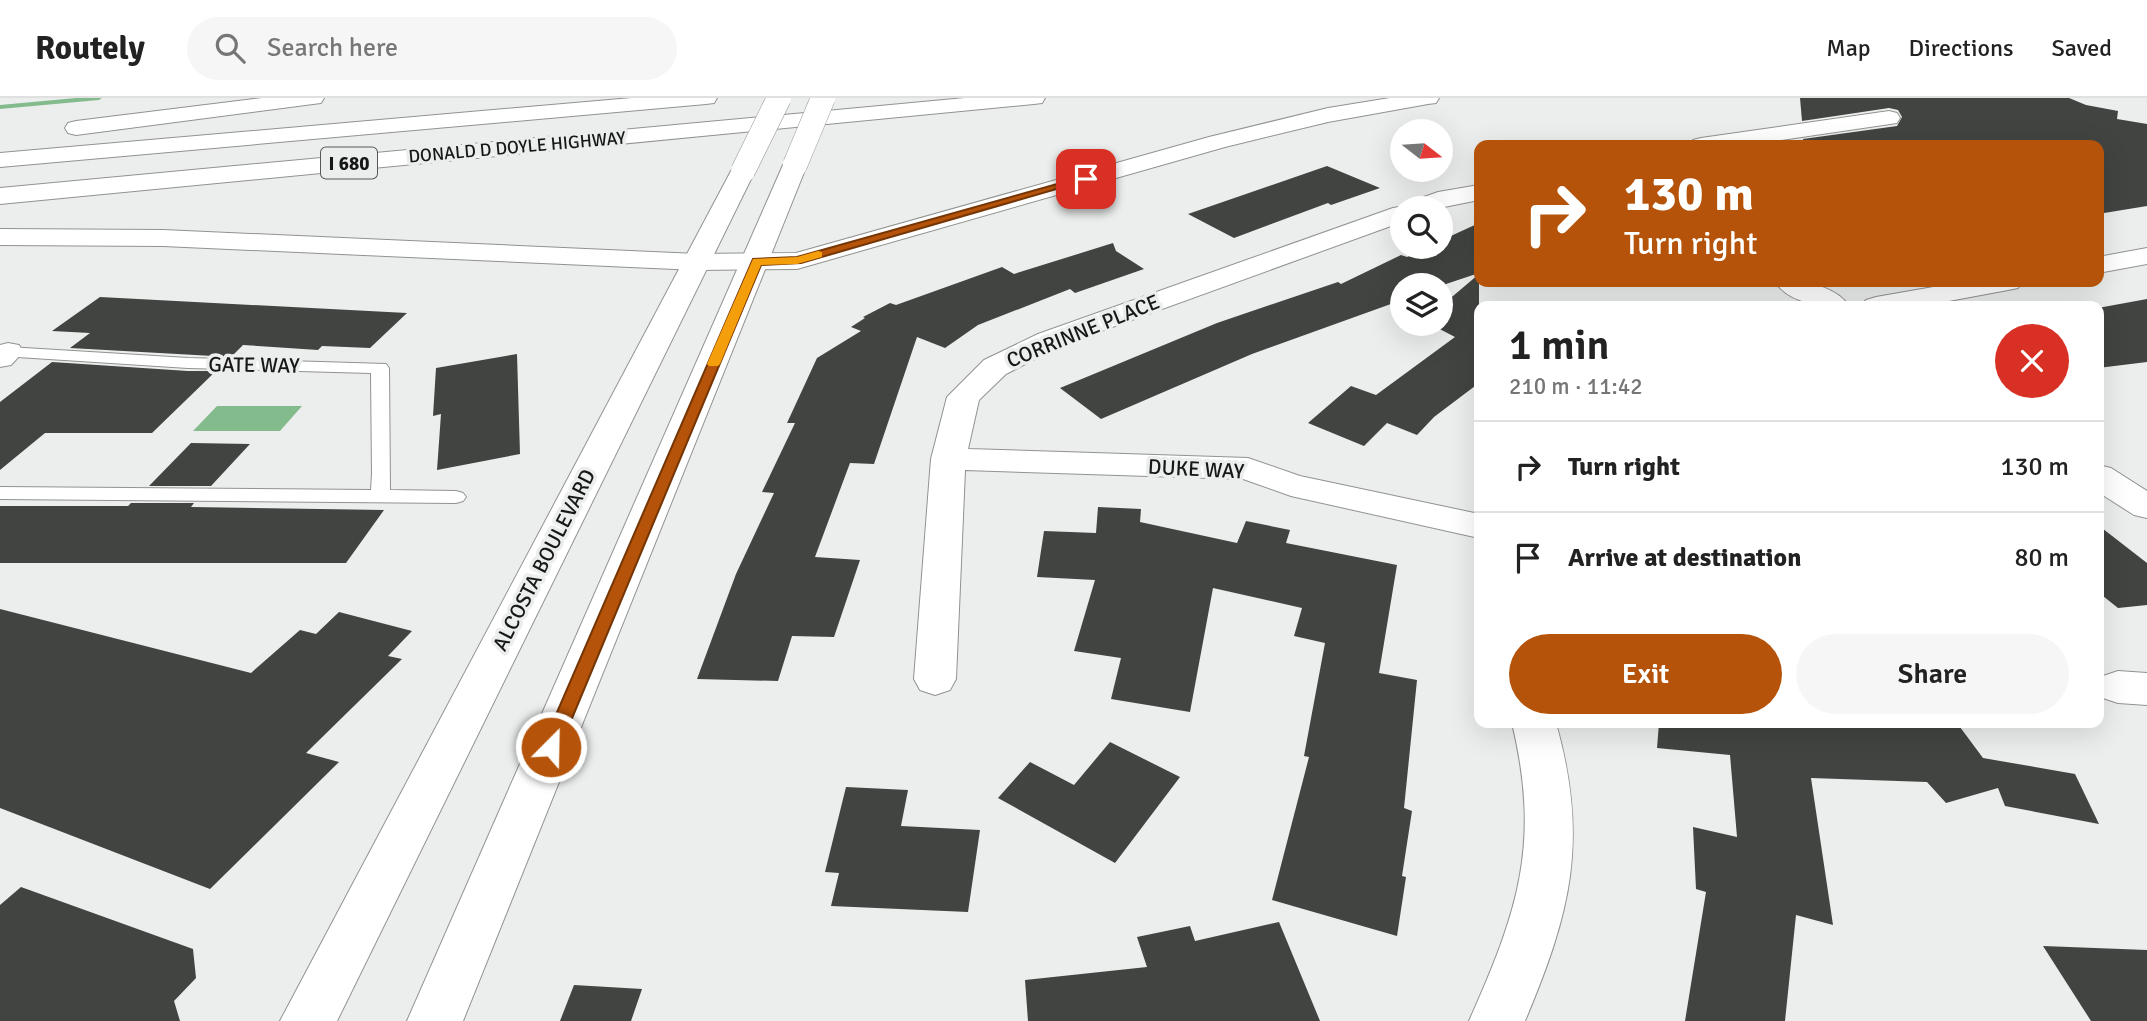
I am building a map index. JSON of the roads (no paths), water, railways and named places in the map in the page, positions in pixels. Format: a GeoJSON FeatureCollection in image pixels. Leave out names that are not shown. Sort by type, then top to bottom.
{"type":"FeatureCollection","features":[{"type":"Feature","properties":{"kind":"main road"},"geometry":{"type":"LineString","coordinates":[[57,130],[313,98]]}},
{"type":"Feature","properties":{"kind":"main road"},"geometry":{"type":"LineString","coordinates":[[25,158],[146,140],[561,98]]}},
{"type":"Feature","properties":{"kind":"main road","name":"DONALD D DOYLE HIGHWAY"},"geometry":{"type":"LineString","coordinates":[[0,160],[706,98]]}},
{"type":"Feature","properties":{"kind":"main road","name":"ALCOSTA BOULEVARD"},"geometry":{"type":"LineString","coordinates":[[308,1021],[779,98]]}},
{"type":"Feature","properties":{"kind":"main road"},"geometry":{"type":"LineString","coordinates":[[435,1021],[757,261],[823,98]]}},
{"type":"Feature","properties":{"kind":"main road","name":"DONALD D DOYLE HIGHWAY"},"geometry":{"type":"LineString","coordinates":[[0,196],[1034,98]]}},
{"type":"Feature","properties":{"kind":"main road"},"geometry":{"type":"LineString","coordinates":[[0,237],[163,238],[697,262],[797,261],[1217,142],[1328,115],[1428,98]]}},
{"type":"Feature","properties":{"kind":"main road"},"geometry":{"type":"LineString","coordinates":[[1736,140],[1889,118]]}},
{"type":"Feature","properties":{"kind":"main road"},"geometry":{"type":"LineString","coordinates":[[1453,196],[1474,193]]}},
{"type":"Feature","properties":{"kind":"main road","name":"CORRINNE PLACE"},"geometry":{"type":"LineString","coordinates":[[934,679],[948,460],[963,397],[995,367],[1049,340],[1390,217]]}},
{"type":"Feature","properties":{"kind":"main road"},"geometry":{"type":"LineString","coordinates":[[2104,264],[2147,256]]}},
{"type":"Feature","properties":{"kind":"main road"},"geometry":{"type":"LineString","coordinates":[[1798,287],[1825,301]]}},
{"type":"Feature","properties":{"kind":"main road"},"geometry":{"type":"LineString","coordinates":[[1904,301],[1980,287]]}},
{"type":"Feature","properties":{"kind":"main road","name":"DUKE WAY"},"geometry":{"type":"LineString","coordinates":[[948,460],[1248,469],[1291,485],[1474,525]]}},
{"type":"Feature","properties":{"kind":"main road"},"geometry":{"type":"LineString","coordinates":[[2104,480],[2147,507]]}},
{"type":"Feature","properties":{"kind":"main road"},"geometry":{"type":"LineString","coordinates":[[1497,1021],[1524,964],[1546,881],[1552,811],[1535,728]]}},
{"type":"Feature","properties":{"kind":"lane","name":"GATE WAY"},"geometry":{"type":"LineString","coordinates":[[4,355],[380,368],[380,498]]}},
{"type":"Feature","properties":{"kind":"lane"},"geometry":{"type":"LineString","coordinates":[[0,494],[456,497]]}},
{"type":"Feature","properties":{"kind":"waterway"},"geometry":{"type":"LineString","coordinates":[[0,107],[99,98]]}}]}
